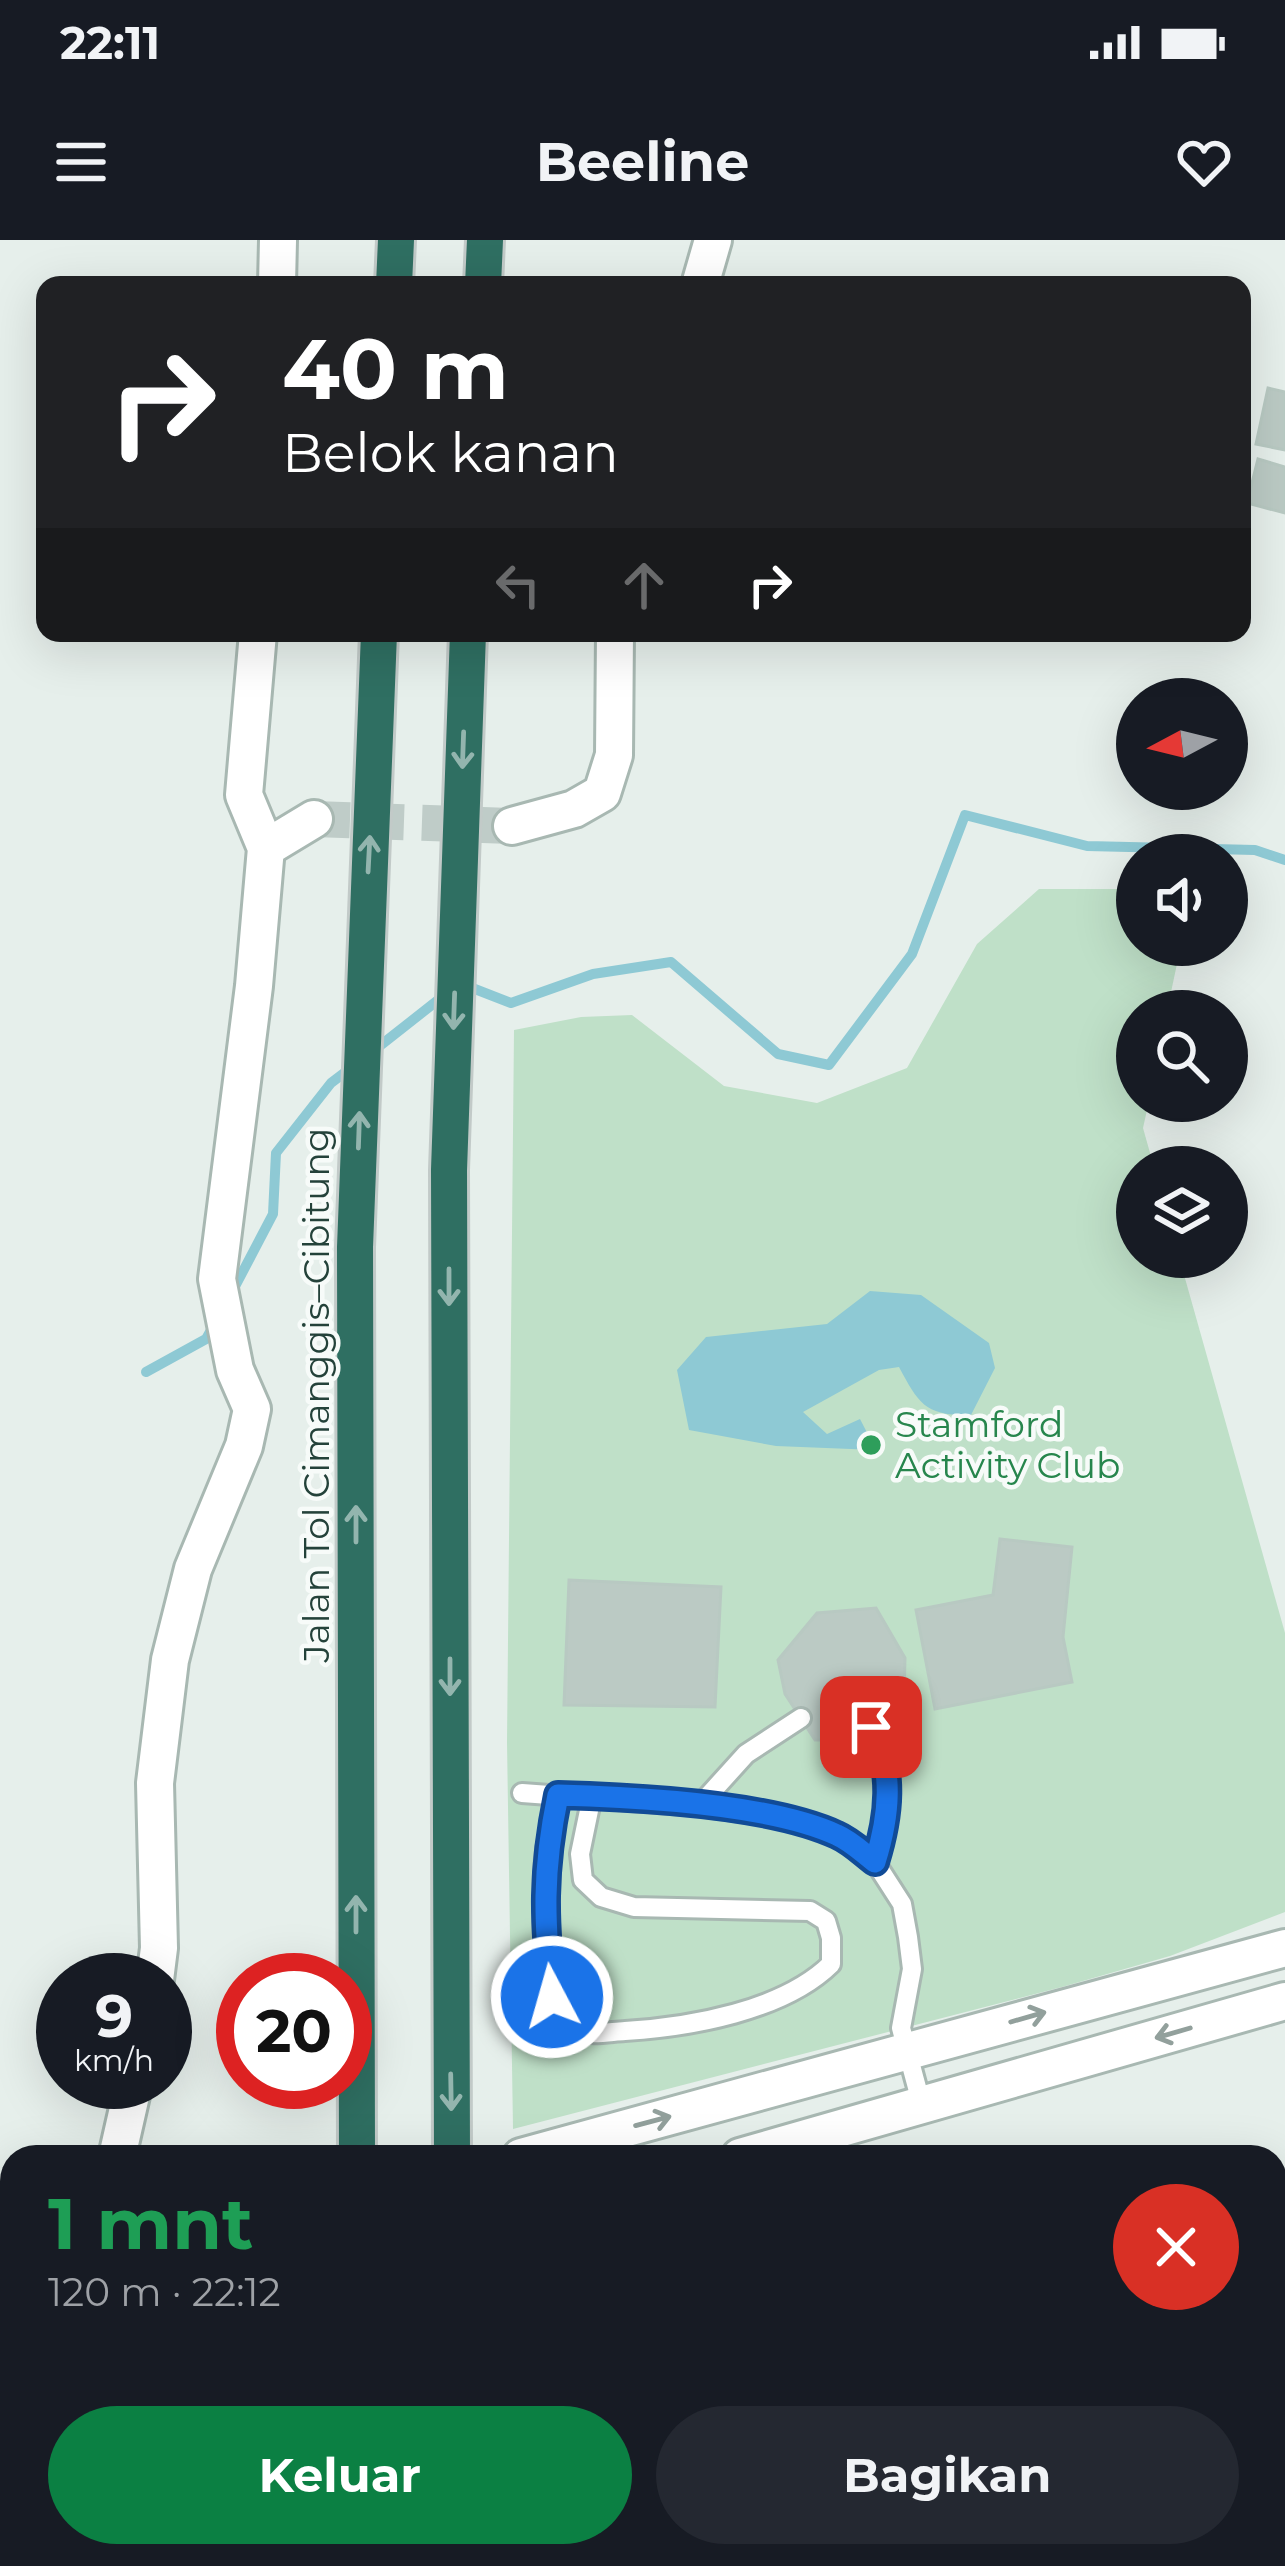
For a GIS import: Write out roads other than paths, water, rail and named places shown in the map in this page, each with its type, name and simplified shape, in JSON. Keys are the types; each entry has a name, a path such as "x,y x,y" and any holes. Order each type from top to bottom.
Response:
{"highway":[{"path":"394,276 396,240"},
{"path":"483,276 485,240"},
{"name":"Jalan Tol Cimanggis–Cibitung","path":"357,2145 355,1247 379,642"},
{"path":"452,2145 449,1170 468,642"}],"street":[{"path":"278,240 278,276"},
{"path":"703,276 713,240"},
{"path":"158,1953 154,1783 170,1660 194,1569 244,1446 252,1409 235,1370 217,1279 254,986 266,848 244,795 257,642"},
{"path":"512,826 574,809 602,794 614,755 615,642"},
{"path":"266,848 314,820"},
{"path":"563,2145 1285,1948"},
{"path":"783,2145 1285,2001"},
{"path":"120,2145 128,2109"}],"lane":[{"path":"699,1806 746,1754 801,1718"},
{"path":"871,1727 886,1767 887,1798 875,1862"},
{"path":"522,1793 699,1806 799,1820 842,1837 875,1862 902,1904 912,1969 902,2028 922,2106"},
{"path":"558,1795 545,1857 544,1923 552,1997 564,2022 584,2033 660,2029 725,2017 817,1978 832,1964 826,1921 810,1910 634,1907 601,1897 583,1880 580,1854 592,1796"}],"water":[{"path":"870,1291 921,1295 989,1343 995,1368 971,1415 943,1413 925,1405 899,1367 879,1370 803,1412 827,1434 860,1419 876,1450 776,1446 689,1430 677,1370 706,1337 827,1324"}],"waterway":[{"path":"462,984 511,1003 593,974 671,962 778,1054 829,1065 912,954 965,815 1087,846 1255,850 1285,860"},
{"path":"372,1052 447,993"},
{"path":"230,1296 273,1214 276,1153 331,1083 352,1067"},
{"path":"146,1372 206,1339 215,1323"}],"tunnel":[{"path":"314,819 512,826"}],"place":[{"name":"Stamford Activity Club","path":"871,1445"}]}
